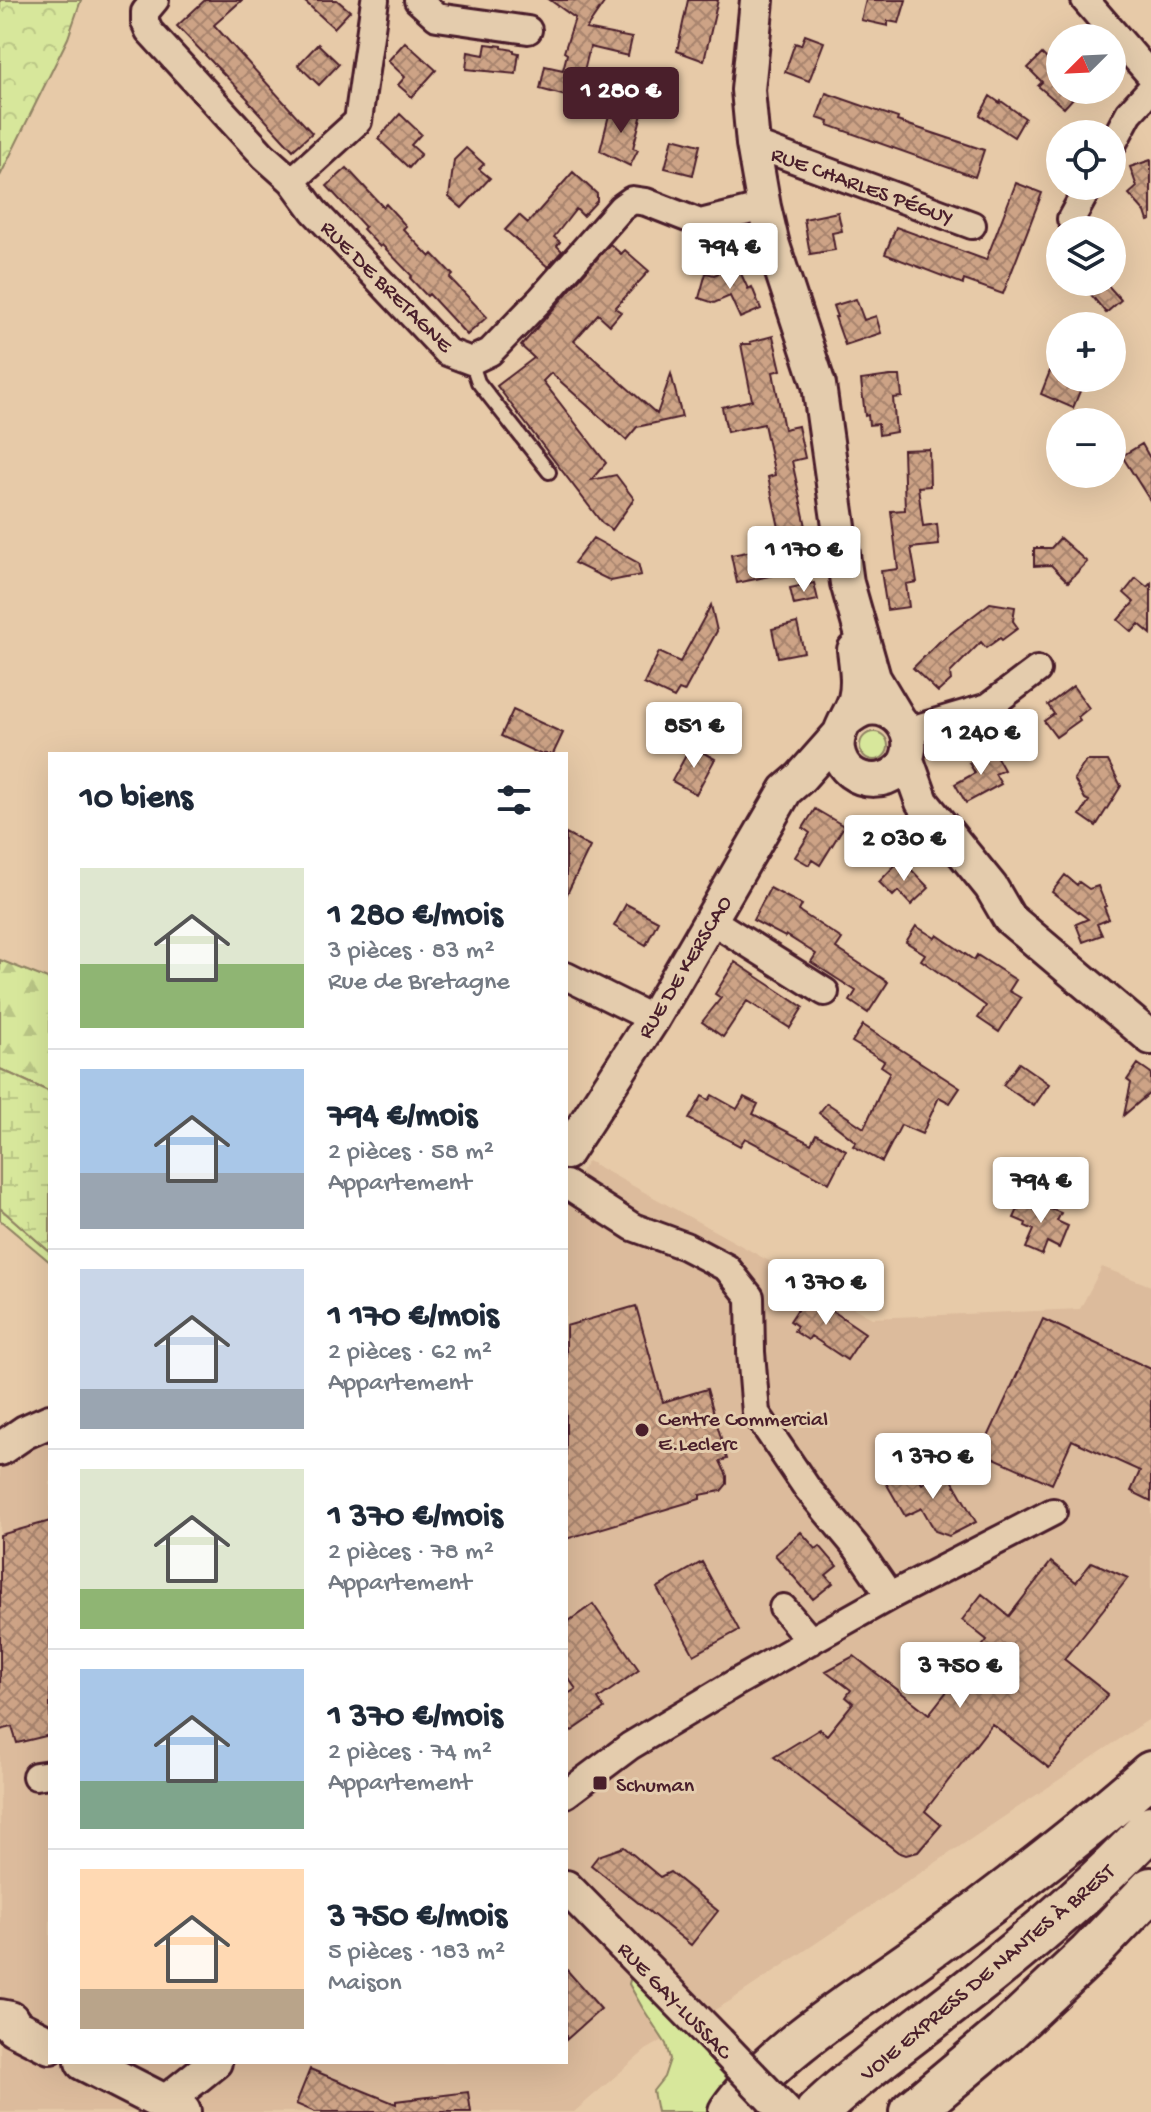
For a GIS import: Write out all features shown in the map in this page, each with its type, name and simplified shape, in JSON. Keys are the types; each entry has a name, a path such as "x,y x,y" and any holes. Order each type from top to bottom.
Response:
{"highway":[{"path":"730,2112 761,2076 799,2042 1003,1895 1151,1773"},
{"name":"VOIE EXPRESS DE NANTES À BREST","path":"817,2112 864,2071 984,1978 1116,1865 1151,1827"},
{"name":"VOIE EXPRESS DE NANTES À BREST","path":"852,2112 942,2029 1086,1914 1151,1852"},
{"path":"911,2112 1004,2034 1089,1954 1151,1889"}],"main road":[{"path":"6,2032 48,2044"},
{"path":"6,2032 23,2046 48,2059"},
{"path":"59,2064 165,2109"},
{"path":"87,2064 165,2109"}],"street":[{"name":"RUE DE BRETAGNE","path":"155,0 145,12 149,31 264,156 292,181 314,211 447,352 471,361 490,352 621,208 632,200 646,202 700,223 764,207"},
{"path":"292,181 358,121 375,0"},
{"path":"418,0 437,17 528,30"},
{"path":"757,0 748,90 753,144 773,245 819,385 858,683 855,701 837,746 840,758 846,768 906,813 970,891 1009,918 1151,1038"},
{"path":"1085,0 1151,76"},
{"path":"1125,120 1151,89"},
{"name":"RUE CHARLES PÉGUY","path":"753,144 972,225"},
{"path":"847,583 874,678 904,736 922,802 991,887 1009,918"},
{"path":"904,736 988,707 1037,670"},
{"path":"800,778 829,775 863,779 892,776 901,769 904,736 888,712 865,709 855,714 842,728"},
{"name":"RUE DE KERSCAO","path":"568,1150 653,1019 786,790 842,728"},
{"path":"711,920 825,992"},
{"path":"568,977 653,1019"},
{"path":"568,1185 633,1227 685,1246 727,1268 750,1297 756,1413 807,1488 857,1548 890,1596"},
{"path":"0,1449 25,1432 48,1422"},
{"path":"568,1792 630,1746 811,1641 890,1596 1053,1512"},
{"path":"783,1608 811,1641"},
{"name":"RUE GAY-LUSSAC","path":"568,1889 785,2112"},
{"path":"165,2109 213,2064"}],"lane":[{"path":"471,361 478,382 549,472"}],"shaded area":[{"path":"588,1161 872,1318 1080,1309 1102,1267 1151,1286 1151,1718 730,2001 646,2050 574,2112 0,2112 0,1448 48,1436 48,2064 568,2064 568,1189"}],"green space":[{"path":"0,0 81,0 68,38 0,176"},
{"path":"874,732 884,736 888,746 884,756 874,760 864,756 860,746 864,736"},
{"path":"0,960 48,979 48,1091 0,1069"},
{"path":"0,1069 48,1091 48,1250 0,1208"},
{"path":"0,1208 48,1250 48,1260 0,1220"},
{"path":"631,1976 730,2081 707,2112 657,2112 653,2091 664,2077 670,2059 666,2044 629,1984"}],"building":[{"path":"205,0 242,0 214,25 312,133 293,150 177,26"},
{"path":"303,0 337,0 350,11 334,28"},
{"path":"550,0 606,0 586,29 632,38 628,56 590,47 577,99 540,89 545,66 563,70 567,54 564,52 575,18"},
{"path":"688,0 718,0 704,61 677,51"},
{"path":"866,0 906,0 899,23 888,21 888,26 861,20"},
{"path":"805,35 824,42 809,81 785,72 795,43 801,45"},
{"path":"405,42 436,70 412,97 398,85 405,77 388,61"},
{"path":"318,44 339,64 319,85 298,65"},
{"path":"486,44 519,53 516,74 466,69 468,52 484,55"},
{"path":"1042,54 1046,58 1046,93 1038,86 1042,82 1028,68"},
{"path":"826,93 984,150 975,177 828,125 829,122 817,118"},
{"path":"990,96 1025,118 1014,137 980,115"},
{"path":"611,107 642,114 633,148 638,150 630,166 600,151"},
{"path":"400,114 421,134 411,145 421,154 409,168 378,139"},
{"path":"673,138 700,145 693,175 665,168"},
{"path":"466,148 484,164 479,169 490,178 462,208 449,197 454,160"},
{"path":"1151,160 1151,220 1148,221 1145,212 1129,194 1137,187 1130,167"},
{"path":"347,168 383,207 386,204 406,226 403,229 430,257 433,254 453,275 450,278 487,317 467,335 363,229 365,227 327,186"},
{"path":"573,172 597,194 597,201 583,216 576,209 554,237 560,242 557,246 562,251 548,267 505,230 519,215 528,223"},
{"path":"1016,183 1042,193 1003,294 964,280 963,284 885,254 896,227 986,260"},
{"path":"838,212 842,231 832,233 835,250 810,254 804,219"},
{"path":"610,244 621,254 625,250 649,271 615,308 621,312 610,325 598,314 574,341 657,414 671,374 682,417 637,427 626,440 551,373 543,381 606,463 591,480 616,475 634,499 612,530 602,523 497,386 534,358 521,346"},
{"path":"737,265 748,289 752,287 761,309 740,318 730,296 714,303 699,298 706,273 714,275"},
{"path":"1092,296 1117,296 1121,300 1105,312"},
{"path":"856,299 864,320 876,316 881,333 845,345 833,306"},
{"path":"773,336 781,370 773,372 784,429 798,426 805,458 792,461 807,531 781,537 768,477 775,475 764,424 727,432 722,407 752,400 741,344 751,344"},
{"path":"900,376 902,397 893,398 896,432 879,435 878,424 869,425 868,415 865,416 861,380"},
{"path":"1046,381 1046,392 1080,392 1073,408 1041,394"},
{"path":"1142,444 1151,460 1151,502 1126,462 1126,454"},
{"path":"929,449 930,486 918,487 923,526 937,524 939,545 911,548 917,582 906,584 909,607 887,610 881,571 898,569 891,511 905,510 903,450"},
{"path":"593,538 638,563 641,575 611,581 574,563"},
{"path":"1060,538 1087,562 1068,582 1051,565 1034,566 1034,548 1051,548"},
{"path":"768,548 774,575 737,583 731,555"},
{"path":"1136,578 1147,587 1151,583 1151,634 1139,624 1132,632 1118,620 1134,602 1124,593"},
{"path":"814,583 818,600 794,605 790,588"},
{"path":"990,603 1015,607 1013,621 1018,628 986,648 981,642 950,673 951,680 938,692 913,668 939,642"},
{"path":"711,605 717,631 684,692 679,690 674,698 644,684 659,652 680,662"},
{"path":"797,623 804,652 778,657 772,629"},
{"path":"1073,686 1089,708 1078,717 1080,720 1056,737 1044,721 1054,714 1048,705"},
{"path":"513,710 563,733 554,752 536,752 501,736"},
{"path":"691,746 715,759 696,794 672,781"},
{"path":"993,750 1004,770 995,774 1001,784 966,803 955,784 975,773 969,763"},
{"path":"1086,761 1108,761 1121,786 1096,826 1080,815 1089,801 1074,779"},
{"path":"815,809 844,826 820,865 812,860 809,865 795,857 810,833 803,828"},
{"path":"568,835 590,847 568,892"},
{"path":"901,859 929,888 911,905 898,891 893,896 879,882"},
{"path":"1065,875 1077,885 1079,882 1089,889 1098,886 1109,919 1097,924 1102,935 1083,942 1076,924 1088,919 1052,892"},
{"path":"770,888 802,905 799,911 842,939 836,948 888,982 868,1013 850,1001 856,991 811,962 816,954 786,935 753,920"},
{"path":"626,904 658,921 646,945 614,926"},
{"path":"916,926 935,938 937,935 974,960 977,955 1016,980 1009,991 1021,998 999,1032 978,1018 986,1006 921,960 925,954 906,942"},
{"path":"735,962 803,1007 790,1028 747,1001 723,1037 702,1022 721,998 715,994"},
{"path":"863,1025 960,1088 950,1103 939,1097 922,1134 901,1125 882,1162 853,1146 856,1142 819,1113 827,1103 864,1128 890,1072 881,1066 884,1061 852,1042"},
{"path":"1019,1063 1049,1084 1034,1106 1003,1085"},
{"path":"1138,1064 1151,1073 1151,1092 1124,1115 1131,1083 1127,1080"},
{"path":"712,1095 737,1109 744,1097 758,1104 753,1114 811,1144 816,1134 846,1150 829,1183 745,1138 740,1146 689,1119 702,1096 709,1100"},
{"path":"1023,1198 1061,1213 1057,1221 1068,1226 1059,1248 1047,1242 1042,1255 1026,1248 1034,1230 1014,1218"},
{"path":"808,1294 865,1333 847,1360 811,1336 808,1340 794,1331 797,1326 790,1321"},
{"name":"Centre Commercial E.Leclerc","path":"636,1306 663,1402 707,1389 727,1459 720,1461 727,1476 727,1484 721,1491 568,1538 568,1325"},
{"path":"1043,1319 1151,1369 1151,1501 1131,1491 1140,1471 1072,1440 1052,1484 981,1452"},
{"path":"913,1469 922,1484 947,1471 976,1522 949,1536 935,1531 922,1508 905,1516 886,1483"},
{"path":"48,1522 48,1735 17,1743 12,1727 0,1730 0,1535"},
{"path":"801,1532 816,1549 820,1546 837,1566 826,1575 833,1583 813,1599 775,1555"},
{"path":"702,1562 739,1630 694,1655 657,1588"},
{"path":"1051,1562 1076,1582 1092,1562 1128,1578 1064,1659 1108,1694 1049,1768 992,1724 925,1811 941,1825 918,1852 906,1855 774,1757 820,1729 827,1735 853,1703 846,1697 851,1690 826,1671 854,1656 929,1714 987,1640 962,1620 982,1594 1009,1616"},
{"path":"593,1604 639,1670 598,1699 604,1709 568,1734 568,1694 576,1689 568,1678 568,1622"},
{"path":"624,1847 660,1877 670,1872 718,1911 691,1945 591,1865 598,1856"},
{"path":"568,1971 601,2009 568,2038"},
{"path":"310,2069 396,2104 396,2101 468,2092 471,2112 315,2112 296,2104"}],"place":[{"name":"Centre Commercial E.Leclerc","path":"642,1430"},
{"name":"Schuman","path":"600,1783"}]}
